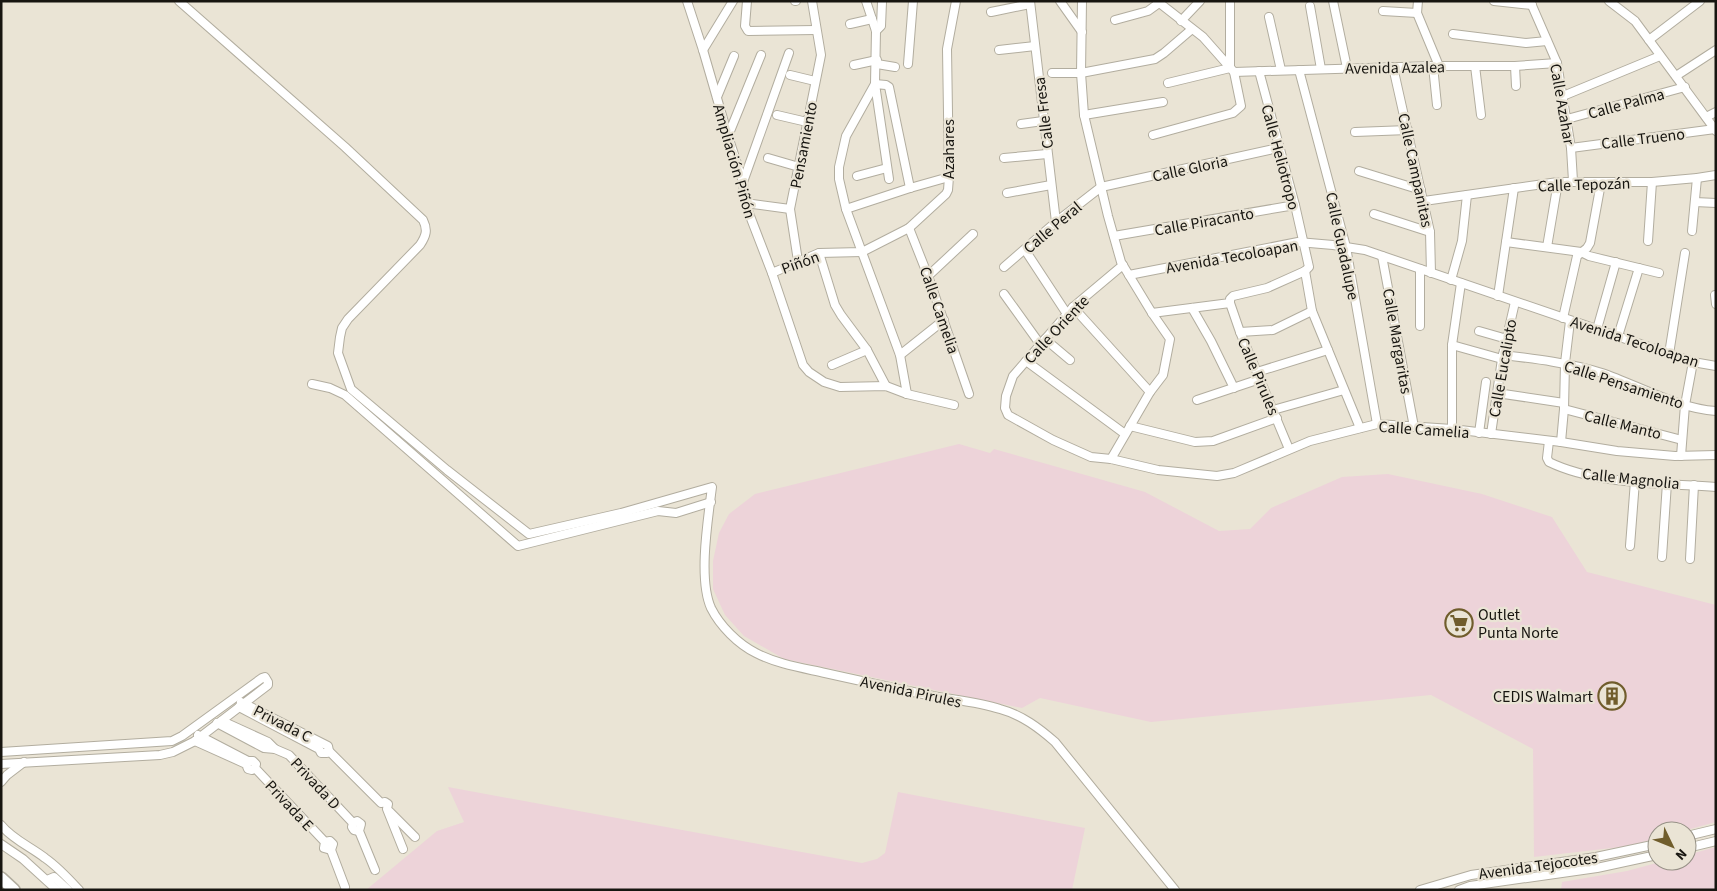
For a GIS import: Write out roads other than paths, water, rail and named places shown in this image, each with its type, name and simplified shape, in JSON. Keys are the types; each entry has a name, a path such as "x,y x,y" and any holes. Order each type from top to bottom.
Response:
{"highway":[{"path":"1,878 14,890"}],"street":[{"path":"179,1 351,152 423,220 426,233 420,245 348,319 342,328 338,353 351,389 447,470 529,534 621,516 658,512 676,513 710,502"},
{"name":"Ampliación Piñón","path":"687,1 743,182 745,202 803,365 809,372 824,382 840,388 886,386"},
{"path":"703,50 733,1"},
{"path":"747,1 745,26 748,31 816,30 812,1"},
{"path":"866,1 876,31 877,62 875,84 889,179"},
{"path":"908,64 913,1"},
{"name":"Azahares","path":"862,252 909,228 948,190 947,49 956,1"},
{"path":"1060,1 1082,32"},
{"path":"1082,1 1081,73 1084,115 1101,187 1123,265 1170,340 1163,375 1150,392 1111,459"},
{"path":"1182,21 1200,1"},
{"path":"1153,135 1233,113 1241,106 1232,70 1230,1"},
{"path":"1333,1 1347,68"},
{"path":"1418,1 1417,12 1436,66 1437,105"},
{"path":"1494,1 1531,3"},
{"path":"1649,40 1700,1"},
{"path":"876,31 881,26 882,2"},
{"path":"991,12 1030,2"},
{"name":"Calle Fresa","path":"1030,2 1056,222"},
{"path":"1115,20 1148,11 1158,2 1203,37 1232,70"},
{"path":"1614,2 1635,21 1715,130"},
{"name":"Calle Azahar","path":"1531,3 1557,64 1571,148 1573,181"},
{"path":"1310,6 1321,69"},
{"path":"1383,11 1417,12"},
{"path":"1270,16 1281,70"},
{"path":"850,24 872,19"},
{"path":"1052,73 1081,73 1155,59 1192,29"},
{"name":"Pensamiento","path":"798,261 790,209 800,167 821,55 816,30"},
{"path":"1453,34 1526,43 1547,41"},
{"path":"999,50 1035,46"},
{"path":"1676,76 1716,50"},
{"path":"743,182 789,54"},
{"path":"728,136 761,55"},
{"path":"717,97 734,56"},
{"path":"1563,96 1660,56"},
{"path":"854,65 877,62 895,67"},
{"name":"Avenida Azalea","path":"1168,83 1232,70 1557,64"},
{"path":"1475,66 1482,115"},
{"path":"1515,66 1516,86"},
{"name":"Calle Campanitas","path":"1393,67 1430,232 1431,273"},
{"name":"Calle Guadalupe","path":"1299,70 1346,247 1377,424"},
{"name":"Calle Heliotropo","path":"1259,71 1304,242 1309,267 1305,271"},
{"path":"790,75 816,81"},
{"path":"875,84 888,87 910,188"},
{"path":"875,84 846,136 839,179 846,209 900,355 907,394"},
{"name":"Calle Palma","path":"1567,119 1685,88"},
{"path":"1084,115 1163,102"},
{"path":"1706,117 1716,112"},
{"path":"777,115 807,122"},
{"path":"1021,124 1044,121"},
{"path":"1355,132 1408,130"},
{"name":"Calle Trueno","path":"1571,148 1715,130"},
{"name":"Calle Gloria","path":"1101,187 1278,148"},
{"path":"1004,158 1047,154"},
{"path":"768,158 800,167"},
{"path":"857,176 888,168"},
{"path":"1359,171 1421,190"},
{"name":"Calle Tepozán","path":"1424,201 1558,182 1652,182 1716,175"},
{"path":"846,209 949,177"},
{"path":"1692,231 1697,178"},
{"path":"1547,247 1558,182"},
{"path":"1648,241 1652,182"},
{"path":"1561,442 1564,406 1566,320 1577,256 1590,243 1601,183"},
{"path":"1006,193 1051,186"},
{"name":"Calle Peral","path":"1004,267 1056,222 1101,187"},
{"path":"1498,296 1514,188"},
{"path":"1451,280 1462,241 1467,195"},
{"path":"745,202 790,209"},
{"path":"1695,202 1716,203"},
{"name":"Calle Piracanto","path":"1114,236 1295,205"},
{"path":"1374,214 1430,232"},
{"name":"Calle Camelia","path":"909,228 944,320 969,394"},
{"path":"928,276 973,234"},
{"name":"Avenida Tecoloapan","path":"1130,275 1288,244 1304,242 1346,247 1365,250 1693,362 1716,366"},
{"path":"1506,242 1581,252 1589,256 1659,273"},
{"path":"1025,250 1066,314"},
{"name":"Piñón","path":"771,272 819,253 862,252"},
{"path":"819,253 835,305 867,350 886,386 907,394 954,405"},
{"path":"1669,354 1685,253"},
{"name":"Calle Margaritas","path":"1382,256 1414,427"},
{"path":"1597,329 1616,262"},
{"name":"Calle Oriente","path":"1013,376 1066,314 1123,265"},
{"path":"1618,336 1639,268"},
{"path":"1420,269 1420,326"},
{"path":"1152,313 1230,303 1230,299 1233,296 1267,288 1305,271 1312,311 1360,428"},
{"path":"1452,429 1452,345 1461,283"},
{"path":"1004,294 1043,342 1070,360"},
{"path":"1715,295 1716,304"},
{"name":"Calle Eucalipto","path":"1491,434 1502,357 1515,302"},
{"name":"Calle Pirules","path":"1230,303 1240,332 1289,449"},
{"path":"1073,307 1150,392"},
{"path":"1192,308 1234,388"},
{"path":"1240,332 1273,330 1312,311"},
{"path":"900,355 944,320"},
{"path":"1479,331 1507,338"},
{"name":"Calle Pensamiento","path":"1452,345 1502,357 1565,363 1602,374 1685,404 1716,411"},
{"path":"832,365 867,350"},
{"path":"1197,400 1234,388 1259,376 1328,350"},
{"path":"1026,361 1125,434"},
{"path":"1681,456 1685,404 1693,362"},
{"name":"Calle Camelia","path":"1013,376 1006,396 1005,408 1008,415 1080,454 1158,470 1217,476 1234,473 1289,449 1377,424 1452,429 1561,442 1617,451 1681,456 1716,455"},
{"path":"1479,433 1486,382"},
{"path":"312,384 330,388 345,395 518,546 621,516"},
{"path":"345,395 351,389"},
{"path":"1273,410 1344,390"},
{"name":"Calle Manto","path":"1497,394 1564,406 1682,440"},
{"path":"1130,426 1195,442 1213,441 1276,418"},
{"name":"Calle Magnolia","path":"1550,441 1547,458 1549,462 1582,475 1716,487"},
{"path":"1630,546 1635,481"},
{"path":"1662,557 1667,483"},
{"path":"1690,559 1694,485"},
{"name":"Avenida Pirules","path":"621,516 712,487 704,560 709,599 711,607 724,626 740,642 756,653 772,660 915,693 1001,709 1033,724 1055,742 1175,890"},
{"path":"1,752 172,741 190,731 262,678 268,679 268,685 198,739 173,752 160,755 1,763"},
{"name":"Privada C","path":"232,700 321,746 322,753 324,754 328,751 415,837"},
{"name":"Privada D","path":"210,716 264,748 275,749 289,755 353,823 352,829 359,830 375,870"},
{"name":"Privada E","path":"190,731 198,739 247,762 246,768 250,770 255,768 325,842 332,842 333,846 330,850 345,886"},
{"path":"1,763 13,751"},
{"path":"1,782 24,762"},
{"name":"Privada C","path":"384,806 404,849"},
{"path":"1,825 6,831 46,858 79,890"},
{"path":"1697,834 1716,829"},
{"path":"1697,845 1716,840"},
{"path":"1,844 23,859 57,890"},
{"name":"Avenida Tejocotes","path":"1420,890 1471,875 1596,857 1647,846"},
{"name":"Avenida Tejocotes","path":"1459,890 1470,886 1597,868 1647,857"},
{"path":"47,880 51,877 56,878 68,890"}],"place":[{"name":"Outlet Punta Norte","path":"1459,623"},
{"name":"CEDIS Walmart","path":"1612,696"}]}
